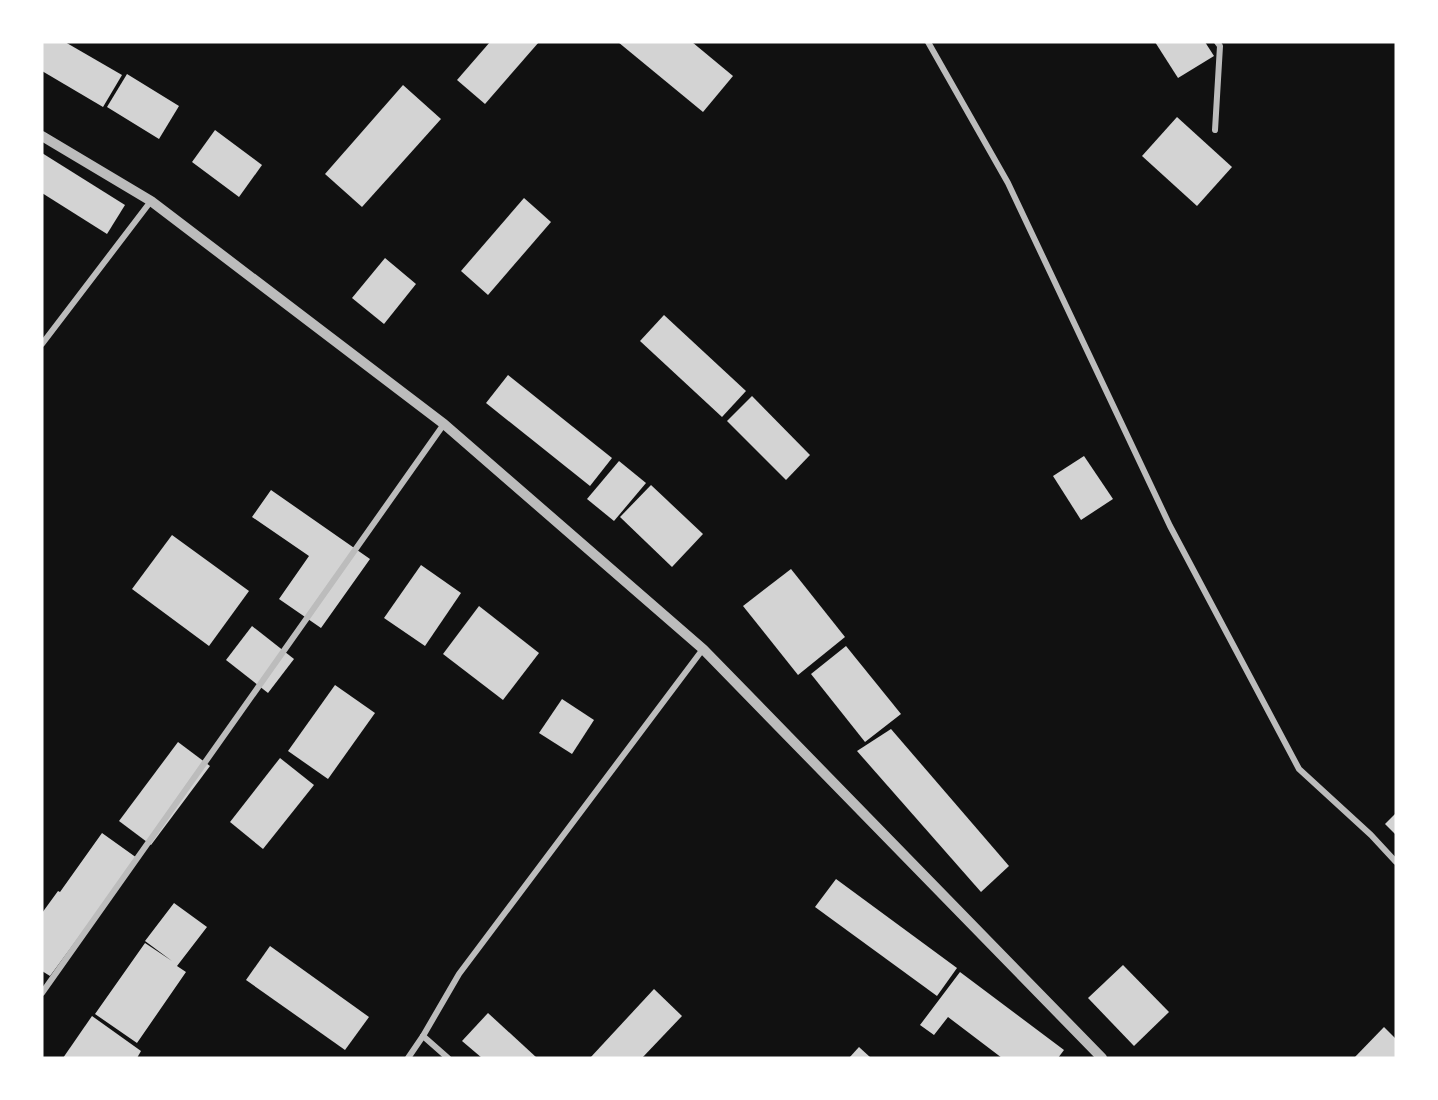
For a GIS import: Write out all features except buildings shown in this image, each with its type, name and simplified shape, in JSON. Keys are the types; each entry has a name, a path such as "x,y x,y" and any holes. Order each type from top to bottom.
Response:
{"street":[{"path":"928,42 1008,183 1170,526 1299,769 1371,835 1396,862"},
{"path":"1215,130 1220,46 1217,42"},
{"path":"42,136 151,201 444,424 703,649 1102,1058"},
{"path":"42,344 151,201"},
{"path":"42,993 444,424"},
{"path":"408,1058 459,974 703,649"},
{"path":"423,1036 448,1058"}]}
